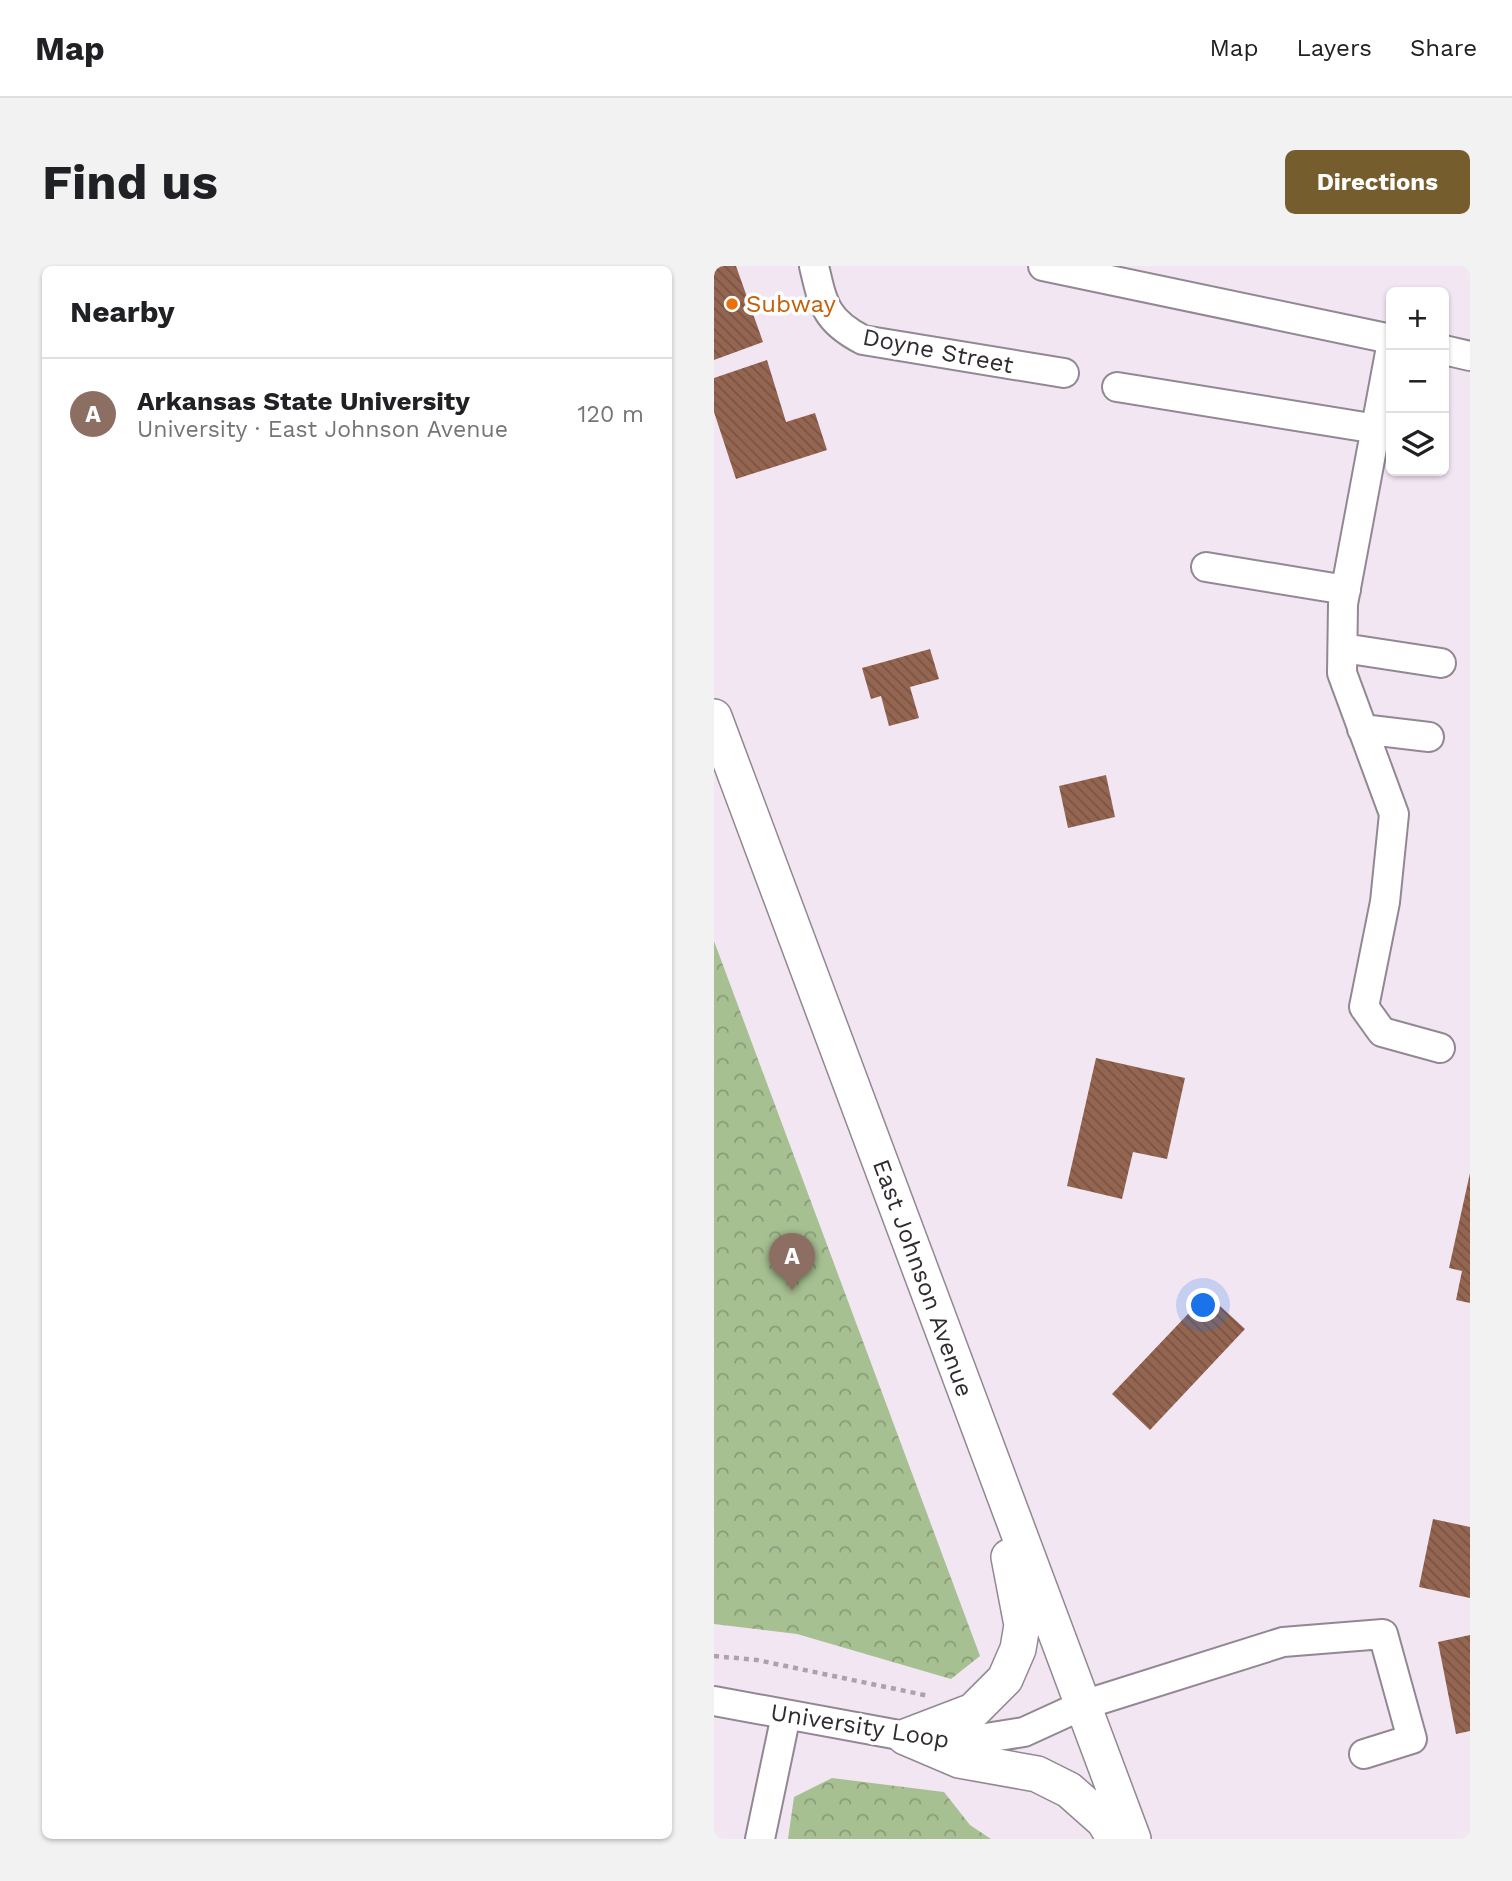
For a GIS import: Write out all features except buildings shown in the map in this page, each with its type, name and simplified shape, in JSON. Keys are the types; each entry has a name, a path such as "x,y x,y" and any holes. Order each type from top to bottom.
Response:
{"main road":[{"name":"East Johnson Avenue","path":"714,717 1133,1839"},
{"path":"905,1737 940,1725 982,1705 1005,1679 1018,1649 1022,1617 988,1452"},
{"path":"905,1737 959,1760 1037,1774 1069,1790 1104,1821 1115,1839"}],"street":[{"name":"Doyne Street","path":"814,266 827,312 842,329 863,340 1064,373"},
{"path":"1043,266 1386,338"},
{"path":"1390,350 1346,590 1343,648 1342,673 1394,814 1385,902 1364,1007 1382,1032 1440,1048"},
{"path":"1449,351 1470,356"},
{"path":"1117,387 1377,429"},
{"path":"1206,568 1346,590"},
{"path":"1343,648 1441,663"},
{"path":"1362,729 1429,737"},
{"name":"University Loop","path":"714,1701 948,1744 1008,1737 1083,1705 1283,1642 1383,1634 1412,1739 1364,1754"},
{"path":"760,1839 786,1715"}],"path":[{"path":"714,1656 757,1660 903,1693 935,1696"}],"green space":[{"path":"714,941 980,1656 951,1679 797,1634 714,1624"},
{"path":"832,1778 944,1792 970,1825 991,1839 788,1839 794,1797"}],"place":[{"name":"Subway","path":"732,304"},
{"name":"Arkansas State University","path":"792,1291"}]}
